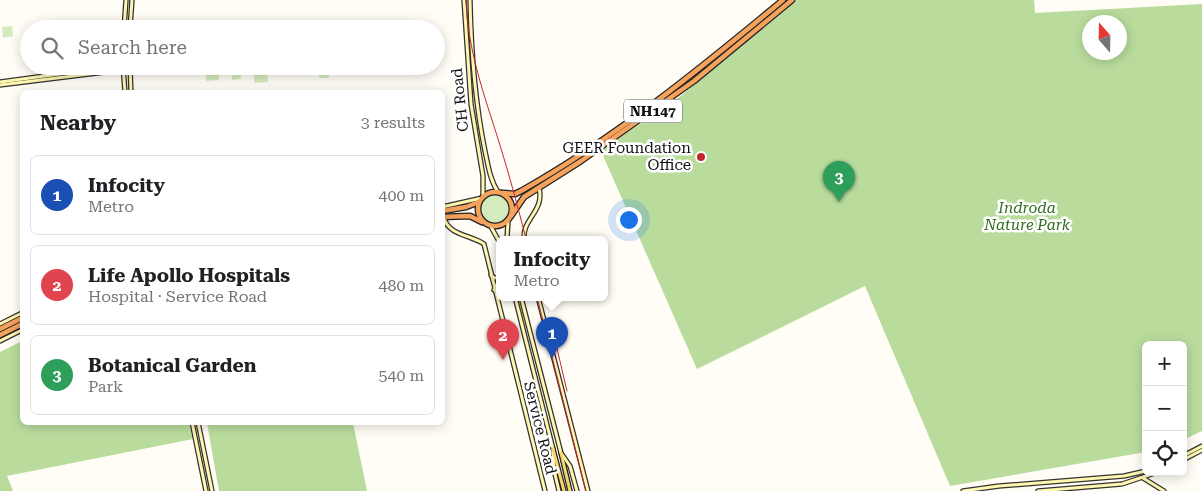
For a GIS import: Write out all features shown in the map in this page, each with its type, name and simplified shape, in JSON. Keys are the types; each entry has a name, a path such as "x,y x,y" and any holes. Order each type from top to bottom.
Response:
{"highway":[{"name":"NH147","path":"445,217 493,192 515,194 521,191 620,129 711,59 783,0"},
{"name":"NH147","path":"510,218 520,202 595,152 694,81 792,0"},
{"path":"445,218 470,216 489,225 498,226 510,218 513,211 511,201 501,192"},
{"path":"482,199 478,205 480,217 489,225"},
{"path":"0,329 20,319"},
{"path":"0,335 20,325"}],"main road":[{"path":"554,449 564,491"},
{"path":"561,453 570,491"}],"street":[{"path":"125,20 126,0"},
{"path":"131,20 132,0"},
{"name":"CH Road","path":"464,0 471,104 476,143 484,176 482,199"},
{"name":"CH Road","path":"470,0 481,130 492,181 501,192"},
{"path":"0,84 60,75"},
{"path":"0,84 69,75"},
{"path":"123,75 125,90"},
{"path":"130,75 131,90"},
{"path":"524,236 525,230 540,201 539,188"},
{"path":"445,206 482,199"},
{"path":"507,236 510,218"},
{"name":"Service Road","path":"445,220 457,232 484,244 496,298"},
{"path":"489,225 496,236"},
{"path":"490,275 496,278"},
{"path":"494,290 496,286"},
{"name":"Service Road","path":"497,301 545,491"},
{"path":"516,301 554,449 554,470 559,491"},
{"path":"522,301 561,453 570,466 576,491"},
{"path":"539,301 588,491"},
{"path":"0,324 20,314"},
{"path":"0,341 20,331"},
{"path":"193,425 206,491"},
{"path":"199,425 212,491"},
{"path":"1187,454 1202,448"},
{"path":"1187,457 1202,448"},
{"path":"963,491 999,486 1124,476 1142,472"},
{"path":"1038,491 1122,484 1148,476"},
{"path":"1143,478 1163,490"}],"green space":[{"name":"Indroda Nature Park","path":"797,0 1034,0 1035,13 1202,4 1202,431 1187,438 1187,341 1142,341 1142,453 950,486 865,286 697,369 601,151 682,95"},
{"path":"12,26 13,36 3,38 2,27"},
{"path":"206,75 219,75 219,80 206,81"},
{"path":"232,75 241,75 241,79 232,80"},
{"path":"254,75 267,75 268,82 254,83"},
{"path":"319,75 329,75 329,78 319,78"},
{"path":"495,193 506,197 510,208 506,219 495,223 484,219 480,208 484,197"},
{"path":"20,342 20,425 190,425 193,439 7,476 13,491 0,491 0,352"},
{"path":"207,425 353,425 367,491 219,491"}],"railway":[{"path":"466,0 473,55 525,236"},
{"path":"538,301 586,491"},
{"path":"551,323 567,391"}],"place":[{"name":"GEER Foundation Office","path":"701,157"},
{"name":"Botanical Garden","path":"839,202"},
{"name":"Infocity","path":"552,358"},
{"name":"Life Apollo Hospitals","path":"503,360"}]}
